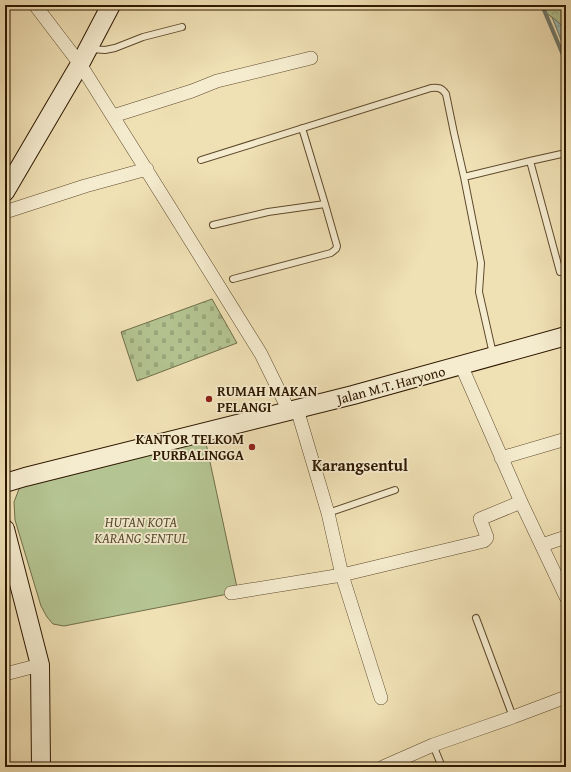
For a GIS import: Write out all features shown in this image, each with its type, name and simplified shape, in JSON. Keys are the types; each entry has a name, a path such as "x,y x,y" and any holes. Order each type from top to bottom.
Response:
{"main road":[{"path":"5,192 112,5"},
{"name":"Jalan M.T. Haryono","path":"5,483 293,410 566,336"},
{"path":"5,529 40,665 42,767"}],"street":[{"path":"35,5 84,56 113,116 262,354 293,410 328,514 342,575 381,698"},
{"path":"113,116 192,91 217,81 311,58"},
{"path":"5,212 85,186 146,169"},
{"path":"461,365 521,502 566,597"},
{"path":"502,458 566,439"},
{"path":"231,593 342,575 484,541 487,537 480,519 521,502"},
{"path":"542,545 566,537"},
{"path":"5,674 40,665"},
{"path":"383,767 433,745 566,697"}],"lane":[{"path":"84,56 115,48 143,37 182,27"},
{"path":"201,160 431,88 438,87 443,90 446,94 481,263 479,292 488,336 494,355"},
{"path":"233,279 331,253 337,246 326,204 302,128"},
{"path":"464,177 566,153"},
{"path":"530,161 560,272"},
{"path":"213,225 268,212 326,204"},
{"path":"328,514 395,490"},
{"path":"476,618 513,717"},
{"path":"433,745 442,767"}],"green space":[{"path":"543,5 566,5 566,29 544,11"},
{"path":"212,299 237,343 137,381 121,332"},
{"name":"HUTAN KOTA KARANG SENTUL","path":"204,434 238,592 64,626 53,624 41,606 15,520 14,502 19,489 26,478"}],"water":[{"path":"552,17 566,29 566,37 561,40"}],"waterway":[{"path":"543,5 566,62"}],"place":[{"name":"RUMAH MAKAN PELANGI","path":"209,399"},
{"name":"KANTOR TELKOM PURBALINGGA","path":"252,447"}],"district":[{"name":"Karangsentul","path":"360,465"}]}
